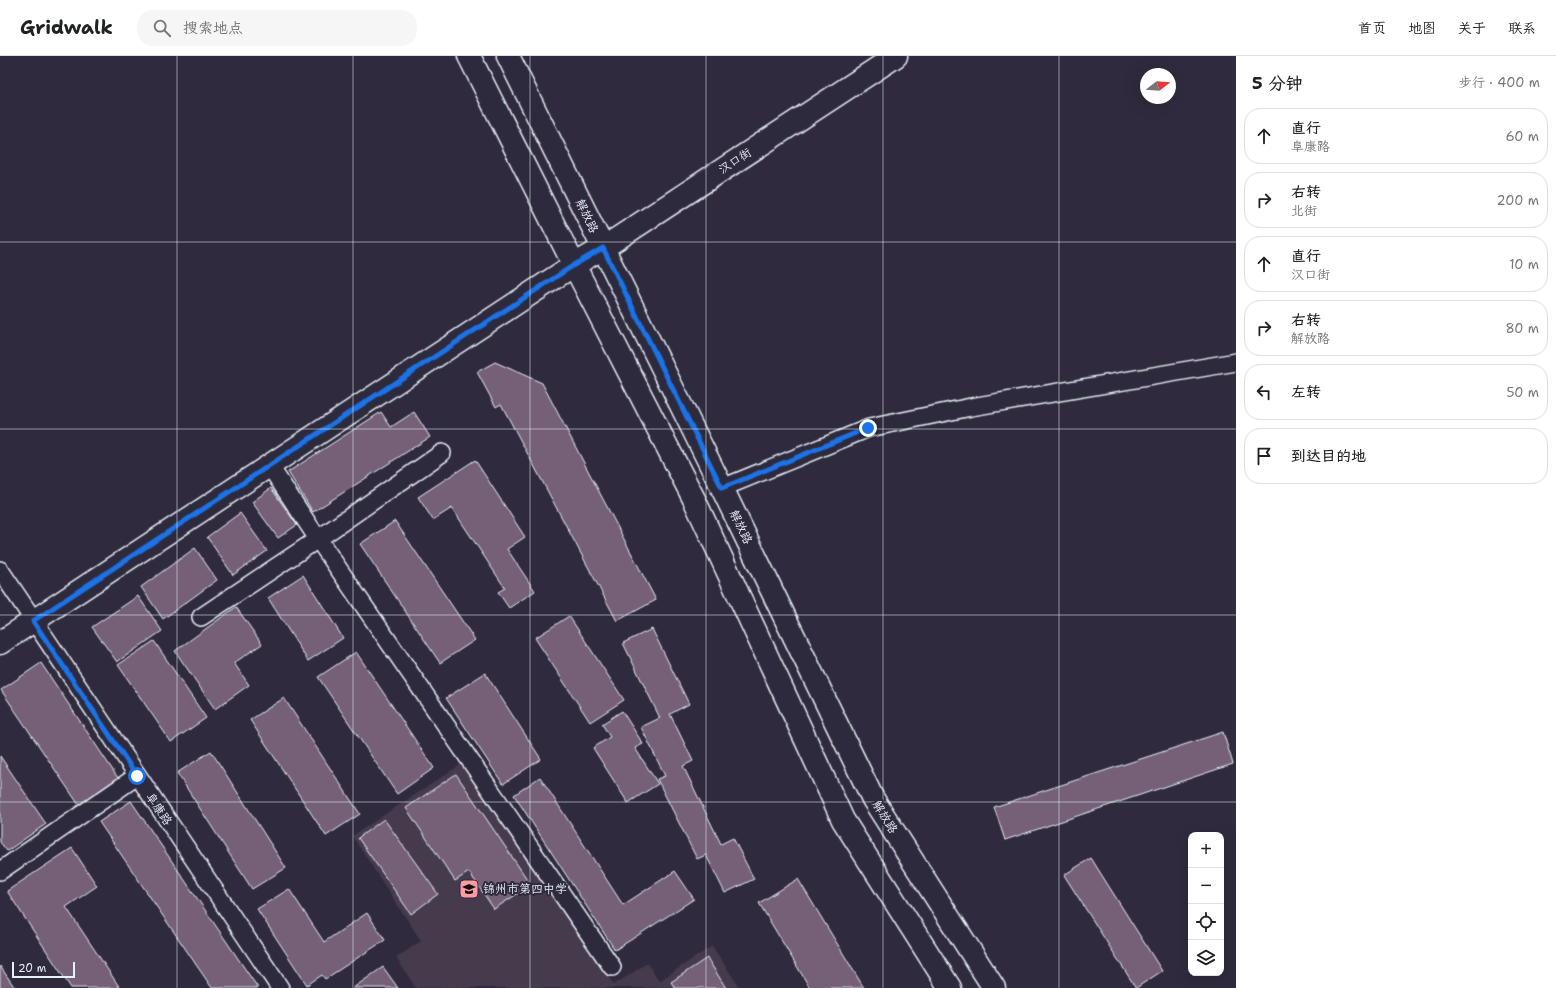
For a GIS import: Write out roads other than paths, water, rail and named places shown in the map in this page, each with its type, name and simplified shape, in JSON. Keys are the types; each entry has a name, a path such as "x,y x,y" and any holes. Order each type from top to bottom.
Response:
{"main road":[{"path":"469,56 694,499 843,820 950,988"},
{"name":"解放路","path":"508,56 722,488 873,799 994,988"},
{"name":"汉口街","path":"0,643 574,265 603,248 896,56"}],"street":[{"path":"722,488 868,428 971,407 1236,362"},
{"path":"201,617 318,540 442,453"},
{"path":"269,465 318,540 612,967"},
{"name":"阜康路","path":"0,570 280,988"},
{"path":"0,871 137,776"}],"place":[{"name":"锦州市第四中学","path":"469,889"}]}
